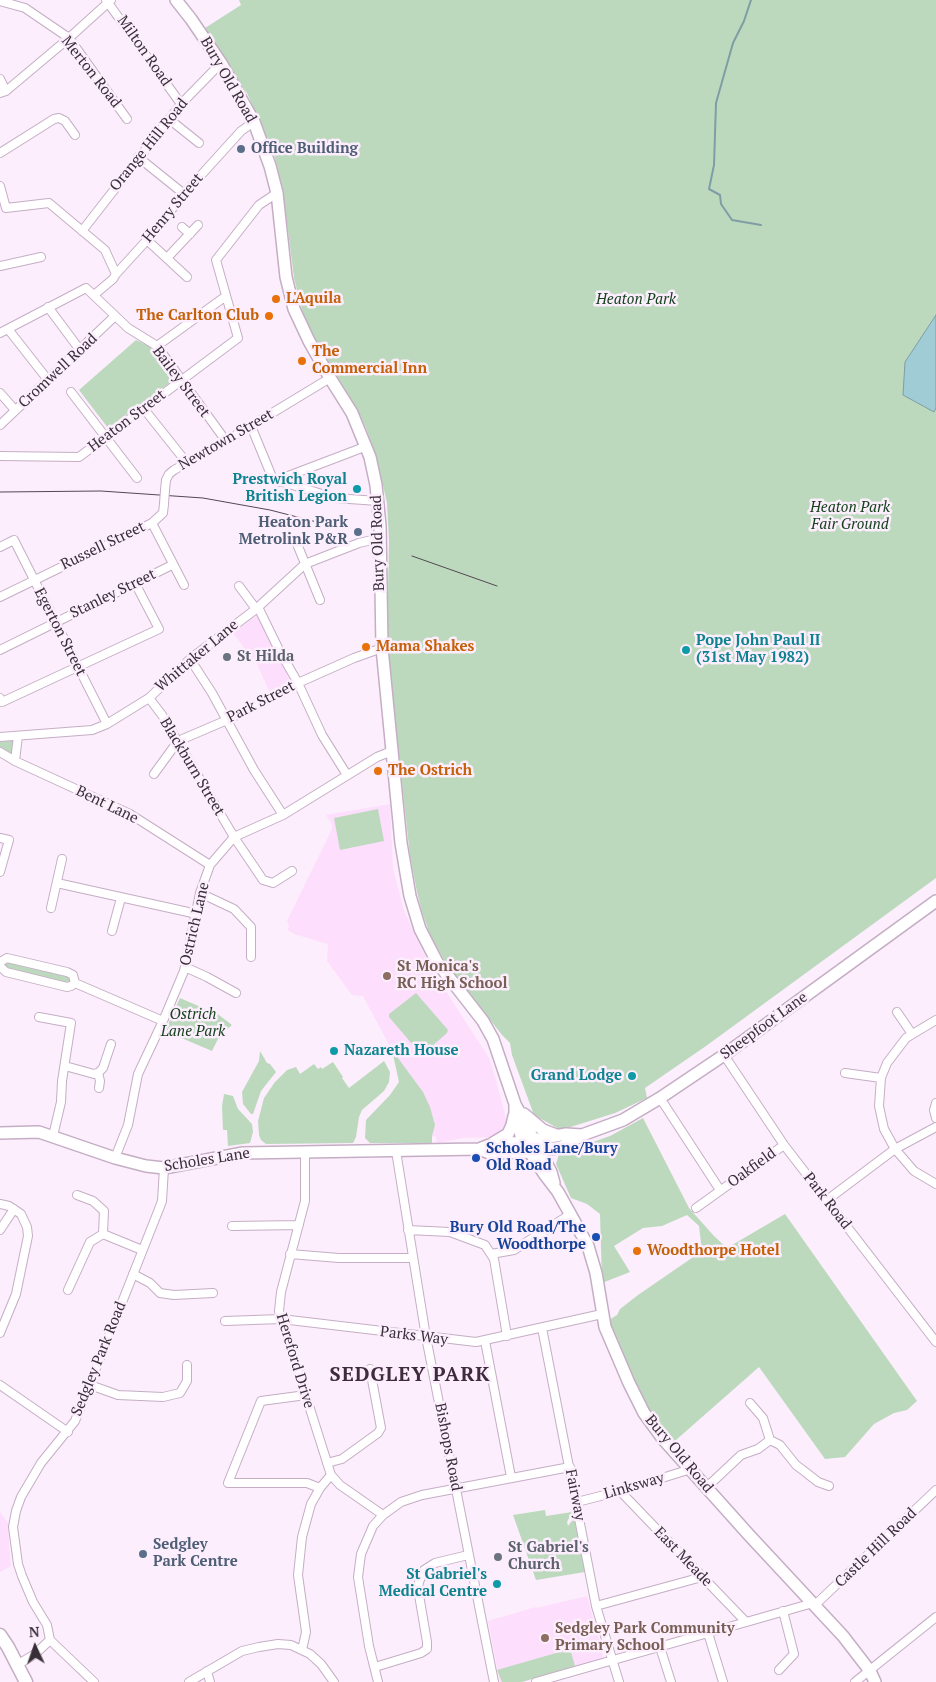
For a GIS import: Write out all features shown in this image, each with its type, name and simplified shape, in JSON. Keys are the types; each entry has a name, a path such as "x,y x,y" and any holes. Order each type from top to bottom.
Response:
{"highway":[{"path":"0,1635 4,1649 17,1665 26,1682"}],"main road":[{"name":"Bury Old Road","path":"176,0 221,63 254,122 270,166 277,193 286,278 292,301 299,321 330,378 352,413 367,446 378,501 382,648 404,866 415,914 428,948 483,1021 493,1039 517,1110 533,1146 551,1172 554,1184 583,1235 592,1257 602,1314 610,1342 644,1413 663,1439 843,1636 872,1677"},
{"name":"Sheepfoot Lane","path":"533,1146 557,1135 577,1137 616,1123 660,1098 724,1055 936,901"},
{"path":"484,1147 508,1134 517,1110 543,1130 557,1135"},
{"name":"Scholes Lane","path":"0,1133 38,1132 115,1158 146,1166 164,1168 244,1153 396,1152 484,1147 489,1153 533,1146"},
{"path":"533,1146 577,1137"}],"street":[{"path":"0,80 3,92 69,38 109,1"},
{"name":"Milton Road","path":"109,1 181,104"},
{"name":"Merton Road","path":"0,2 25,8 69,38 127,119"},
{"name":"Orange Hill Road","path":"82,231 181,104 221,63"},
{"path":"0,153 54,119 59,118 65,121 75,135"},
{"path":"169,119 199,143"},
{"name":"Henry Street","path":"94,295 108,285 184,194 241,131 254,122"},
{"path":"138,157 184,194"},
{"path":"0,186 6,208 49,203 105,250 116,274"},
{"path":"157,346 226,296 216,260 259,205 277,193"},
{"path":"167,258 198,225"},
{"path":"182,227 190,234"},
{"path":"147,240 187,277"},
{"path":"0,266 41,257"},
{"name":"Bailey Street","path":"48,307 86,288 138,335 157,346 226,441"},
{"name":"Heaton Street","path":"0,456 79,457 106,438 238,338 226,296"},
{"path":"48,380 4,330 48,307 80,350"},
{"name":"Cromwell Road","path":"0,425 115,316"},
{"name":"Newtown Street","path":"152,523 163,513 166,480 169,474 330,378"},
{"path":"71,392 137,478"},
{"path":"0,393 15,410"},
{"path":"144,409 186,463"},
{"path":"251,426 272,477 280,482 335,498 378,501"},
{"path":"280,482 283,478 367,446"},
{"path":"152,523 184,585"},
{"name":"Russell Street","path":"0,597 152,523"},
{"name":"Whittaker Lane","path":"0,737 92,730 107,724 149,698 190,658 257,608 305,564 359,543 380,538"},
{"path":"295,539 320,600"},
{"name":"Egerton Street","path":"0,547 14,540 107,724"},
{"name":"Stanley Street","path":"0,650 172,564"},
{"path":"1,700 159,629 136,583"},
{"path":"239,586 257,608 298,683 322,735 347,775"},
{"name":"Park Street","path":"154,774 178,742 227,720 298,683 354,658 382,648"},
{"path":"190,658 254,770 283,815"},
{"name":"Blackburn Street","path":"149,698 162,715 234,837 263,880 273,883 292,872"},
{"path":"15,761 18,736"},
{"name":"Ostrich Lane","path":"115,1158 128,1125 138,1074 163,1021 185,967 200,892 210,865 234,837 283,815 377,757 392,751"},
{"name":"Bent Lane","path":"0,752 15,761 130,814 210,865"},
{"path":"0,838 9,840 0,872"},
{"path":"51,908 62,860"},
{"path":"57,883 197,914"},
{"path":"200,892 234,909 251,927 250,956"},
{"path":"112,931 120,898"},
{"path":"0,962 6,958 69,973 75,978 75,984"},
{"path":"0,966 6,972 67,987 75,984 163,1021"},
{"path":"185,967 206,976 236,993"},
{"path":"897,1012 912,1034"},
{"path":"38,1016 71,1023 61,1102 53,1136"},
{"path":"936,1020 906,1038 887,1063 881,1078 879,1106 884,1129 895,1149 914,1171 936,1184"},
{"path":"65,1066 94,1074 98,1073 102,1068 111,1044"},
{"name":"Park Road","path":"724,1055 784,1145 936,1342"},
{"path":"98,1073 99,1088"},
{"path":"845,1073 881,1078"},
{"path":"660,1098 720,1190"},
{"path":"936,1103 934,1110 936,1118"},
{"path":"827,1200 895,1149 936,1127"},
{"name":"Oakfield","path":"696,1208 784,1145"},
{"name":"Hereford Drive","path":"305,1152 305,1201 290,1254 278,1311 331,1474"},
{"name":"Bishops Road","path":"396,1152 426,1337 494,1682"},
{"name":"Sedgley Park Road","path":"50,1640 47,1626 22,1576 15,1549 13,1527 16,1511 41,1463 75,1421 162,1201 164,1168"},
{"path":"77,1195 93,1201 104,1211 102,1234"},
{"path":"0,1204 14,1209 21,1214 25,1220 28,1236 16,1294 0,1333"},
{"path":"0,1230 14,1209"},
{"path":"491,1254 514,1250 571,1214"},
{"path":"232,1226 299,1225"},
{"path":"408,1230 450,1232 485,1245 494,1259 507,1336"},
{"path":"102,1234 142,1250"},
{"path":"68,1290 90,1242 102,1234"},
{"path":"290,1254 340,1258 413,1258"},
{"path":"133,1274 150,1282 160,1293 213,1292"},
{"name":"Parks Way","path":"225,1321 281,1319 466,1342 485,1341 602,1314"},
{"name":"Fairway","path":"542,1328 596,1606 619,1682"},
{"path":"929,1334 936,1329"},
{"path":"485,1341 511,1477"},
{"path":"90,1385 118,1395 163,1397 180,1393 187,1381 187,1365"},
{"path":"328,1463 342,1459 378,1433 381,1428 370,1369"},
{"path":"0,1385 68,1432"},
{"path":"306,1395 261,1400 228,1483 307,1483 320,1488"},
{"path":"750,1403 763,1418 770,1440 780,1445 796,1465 811,1477 829,1486"},
{"path":"707,1487 741,1455 758,1449 770,1440"},
{"path":"378,1682 369,1646 358,1578 361,1554 373,1526 383,1515 401,1502 422,1495 570,1467"},
{"name":"Linksway","path":"577,1502 690,1469"},
{"path":"302,1650 306,1632 298,1575 302,1536 311,1504 320,1488 331,1474 340,1485 383,1515"},
{"name":"Castle Hill Road","path":"814,1604 936,1490"},
{"name":"East Meade","path":"620,1491 746,1622"},
{"path":"375,1666 422,1653 427,1649 428,1642 418,1589 424,1570 435,1563 468,1555"},
{"path":"596,1606 702,1577"},
{"path":"536,1682 814,1604"},
{"path":"779,1670 794,1654 783,1612"},
{"path":"855,1682 872,1677 936,1617"},
{"path":"708,1633 723,1682"},
{"path":"17,1665 35,1654 50,1640 94,1682"},
{"path":"189,1682 242,1651 278,1644 292,1645 310,1654 321,1664 334,1682"},
{"path":"660,1647 671,1682"},
{"path":"207,1672 210,1682"},
{"path":"567,1673 569,1682"}],"shaded area":[{"path":"257,615 290,681 269,691 254,657 252,658 233,633"},
{"name":"St Monica's RC High School","path":"390,804 393,869 404,911 429,965 489,1058 496,1080 507,1123 503,1131 493,1137 463,1138 437,1143 436,1136 430,1137 392,1050 363,996 352,995 327,961 328,944 294,934 288,930 289,925 287,921 332,829 332,824 326,815"},
{"path":"0,1512 8,1523 11,1566 0,1572"},
{"name":"Sedgley Park Community Primary School","path":"587,1596 603,1655 602,1659 522,1682 500,1682 488,1621 536,1607"}],"green space":[{"name":"Heaton Park","path":"239,0 936,0 936,878 706,1046 645,1088 647,1098 615,1113 561,1130 534,1115 512,1055 510,1043 447,965 430,935 422,912 410,856 387,646 389,541 387,503 376,456 366,428 319,347 303,314 294,278 283,191 274,154 247,93 205,28 241,5"},
{"path":"136,340 149,346 175,379 108,428 79,390"},
{"path":"15,740 11,757 0,751 0,742"},
{"path":"378,809 384,841 340,850 334,818"},
{"path":"4,961 69,975 73,981 68,984 7,969 3,965"},
{"path":"416,993 448,1030 423,1054 419,1052 389,1017 389,1014"},
{"name":"Ostrich Lane Park","path":"180,998 219,1015 232,1025 220,1035 212,1051 165,1031"},
{"path":"392,1050 423,1092 430,1107 435,1125 432,1143 370,1143 365,1138 366,1120 390,1095 399,1082"},
{"path":"260,1051 267,1063 276,1072 261,1091 253,1114 251,1114 243,1104 242,1092 259,1061"},
{"path":"384,1061 390,1072 389,1082 384,1091 362,1110 353,1143 266,1144 261,1140 258,1121 264,1098 275,1082 287,1070 296,1067 300,1074 314,1064 318,1069 321,1067 322,1069 333,1062 349,1088"},
{"path":"224,1094 233,1096 238,1109 252,1124 253,1132 250,1143 228,1146 227,1130 223,1130 222,1106"},
{"path":"643,1118 689,1208 727,1248 785,1214 917,1401 907,1410 894,1413 874,1424 845,1457 825,1459 759,1367 677,1441 675,1441 655,1419 643,1399 609,1320 638,1295 702,1251 699,1226 687,1215 662,1226 643,1228 614,1246 630,1272 602,1283 600,1214 587,1204 571,1198 556,1164 559,1154 610,1136"},
{"path":"545,1510 546,1516 572,1512 567,1522 568,1526 574,1518 585,1572 536,1580 513,1515"},
{"path":"570,1649 575,1666 522,1682 502,1682 497,1670"}],"water":[{"path":"936,315 936,408 934,412 903,395 905,362"}],"waterway":[{"path":"751,0 744,21 733,43 716,103 714,165 709,189 720,195 721,204 732,220 761,225"}],"tram line":[{"path":"0,492 101,491 203,498 270,510 340,528"},
{"path":"412,556 497,586"}],"place":[{"name":"Office Building","path":"241,149"},
{"name":"L'Aquila","path":"276,299"},
{"name":"The Carlton Club","path":"269,316"},
{"name":"The Commercial Inn","path":"302,361"},
{"name":"Prestwich Royal British Legion","path":"357,489"},
{"name":"Heaton Park Metrolink P&R","path":"358,532"},
{"name":"Mama Shakes","path":"366,647"},
{"name":"Pope John Paul II (31st May 1982)","path":"686,650"},
{"name":"St Hilda","path":"227,657"},
{"name":"The Ostrich","path":"378,771"},
{"name":"St Monica's RC High School","path":"387,976"},
{"name":"Nazareth House","path":"334,1051"},
{"name":"Grand Lodge","path":"632,1076"},
{"name":"Scholes Lane/Bury Old Road","path":"476,1158"},
{"name":"Bury Old Road/The Woodthorpe","path":"596,1237"},
{"name":"Woodthorpe Hotel","path":"637,1251"},
{"name":"Sedgley Park Centre","path":"143,1554"},
{"name":"St Gabriel's Church","path":"498,1557"},
{"name":"St Gabriel's Medical Centre","path":"497,1584"},
{"name":"Sedgley Park Community Primary School","path":"545,1638"}],"district":[{"name":"SEDGLEY PARK","path":"410,1375"}],"park label":[{"name":"Heaton Park Fair Ground","path":"850,516"}]}
